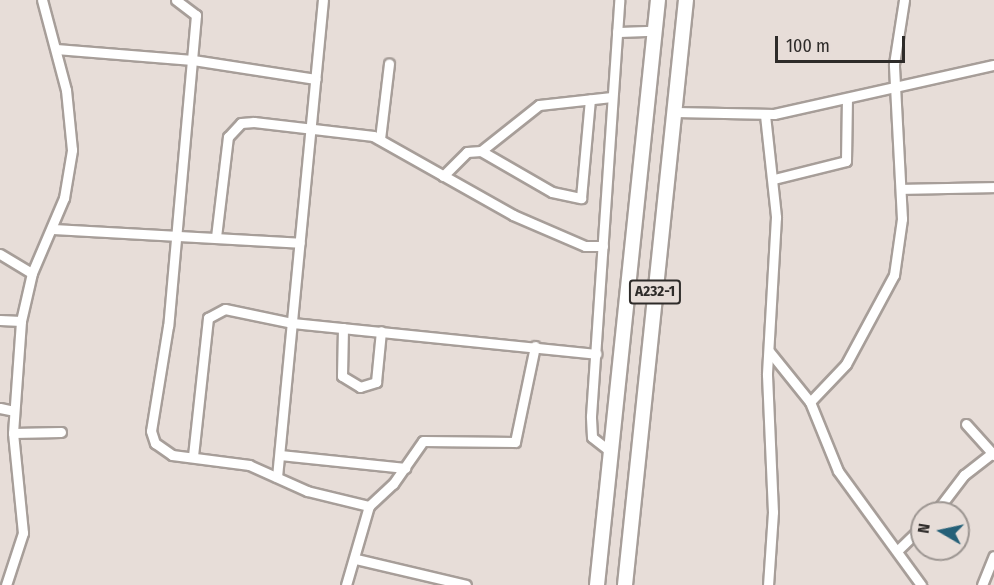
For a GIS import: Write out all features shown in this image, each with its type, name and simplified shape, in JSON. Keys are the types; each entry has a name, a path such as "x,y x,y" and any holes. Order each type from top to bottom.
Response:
{"highway":[{"name":"A232-1","path":"597,585 658,0"},
{"name":"A232-1","path":"625,585 686,0"}],"street":[{"path":"6,585 23,533 13,434 21,321 32,273 53,229 64,198 73,125 42,0"},
{"path":"176,0 196,15 176,234 151,431 163,451 249,465 307,491 369,506"},
{"path":"277,477 323,0"},
{"path":"611,452 592,437 619,0"},
{"path":"810,402 850,358 894,275 901,189 894,88 904,0"},
{"path":"617,32 656,31"},
{"path":"56,49 193,60 316,78"},
{"path":"380,140 389,64"},
{"path":"675,112 765,115 994,64"},
{"path":"443,176 468,152 481,151 539,105 612,97"},
{"path":"774,179 846,161 847,98"},
{"path":"481,151 552,192 580,198 590,99"},
{"path":"765,115 774,179 769,351 773,512 768,585"},
{"path":"216,237 233,127 254,122 380,140 513,216 585,246 603,246"},
{"path":"901,189 994,187"},
{"path":"53,229 176,234 300,243"},
{"path":"0,254 32,273"},
{"path":"193,456 208,318 225,309 292,323 596,354"},
{"path":"0,320 21,321"},
{"path":"343,328 342,376 350,384 370,388 376,382 381,331"},
{"path":"346,585 356,559 369,506 405,468 423,441 432,438 515,442 535,346"},
{"path":"769,351 810,402 838,471 898,550 921,585"},
{"path":"0,408 14,411"},
{"path":"944,501 964,475 993,454 966,424"},
{"path":"13,434 61,432"},
{"path":"280,455 405,468"},
{"path":"898,550 910,538"},
{"path":"982,585 994,556"},
{"path":"356,559 466,585"}]}
